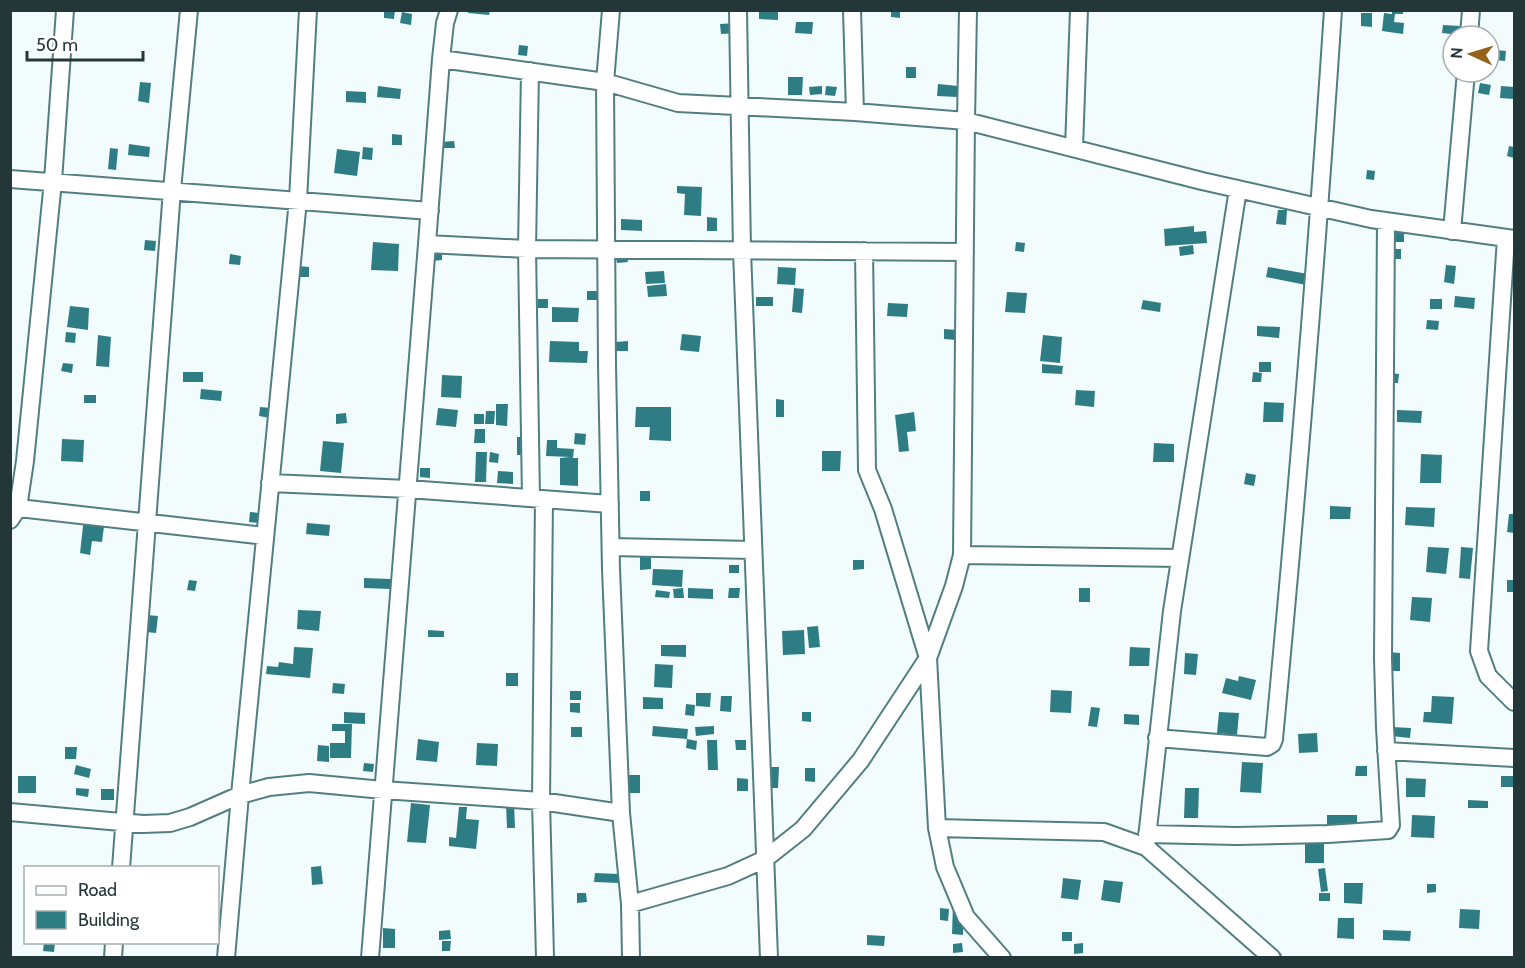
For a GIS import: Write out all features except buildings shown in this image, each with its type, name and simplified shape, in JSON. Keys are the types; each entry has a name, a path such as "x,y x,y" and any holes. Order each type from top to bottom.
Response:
{"street":[{"path":"65,10 53,181 25,461 13,511 147,521 265,536"},
{"path":"121,866 172,190 189,10"},
{"path":"226,957 297,200 308,10"},
{"path":"370,957 441,59 445,23 449,10"},
{"path":"610,10 605,82 610,504 621,813 630,904 629,955"},
{"path":"738,10 742,251 769,957"},
{"path":"852,10 855,112"},
{"path":"630,904 728,876 765,859 803,829 861,760 928,658 954,586 962,555 968,10"},
{"path":"1074,148 1079,10"},
{"path":"1158,738 1267,747 1272,744 1274,738 1320,207 1333,10"},
{"path":"441,59 605,82 678,103 855,112 966,121 1238,189 1320,207 1386,221 1510,239 1479,651 1488,676 1515,702"},
{"path":"530,71 527,249 538,498 545,957"},
{"path":"1452,231 1465,84"},
{"path":"10,179 430,211"},
{"path":"1146,840 1172,610 1238,189"},
{"path":"937,828 1104,832 1146,840 1388,830 1391,825 1383,659 1386,221"},
{"path":"427,244 527,249 965,252"},
{"path":"864,251 867,470 883,509 928,658 937,828 945,867 966,917 1002,957"},
{"path":"270,483 408,489 610,504"},
{"path":"611,547 753,550"},
{"path":"962,555 1180,558"},
{"path":"1386,751 1515,758"},
{"path":"10,812 143,824 170,823 190,817 240,795 268,787 309,783 541,801 621,813"},
{"path":"1146,840 1272,957"}]}
